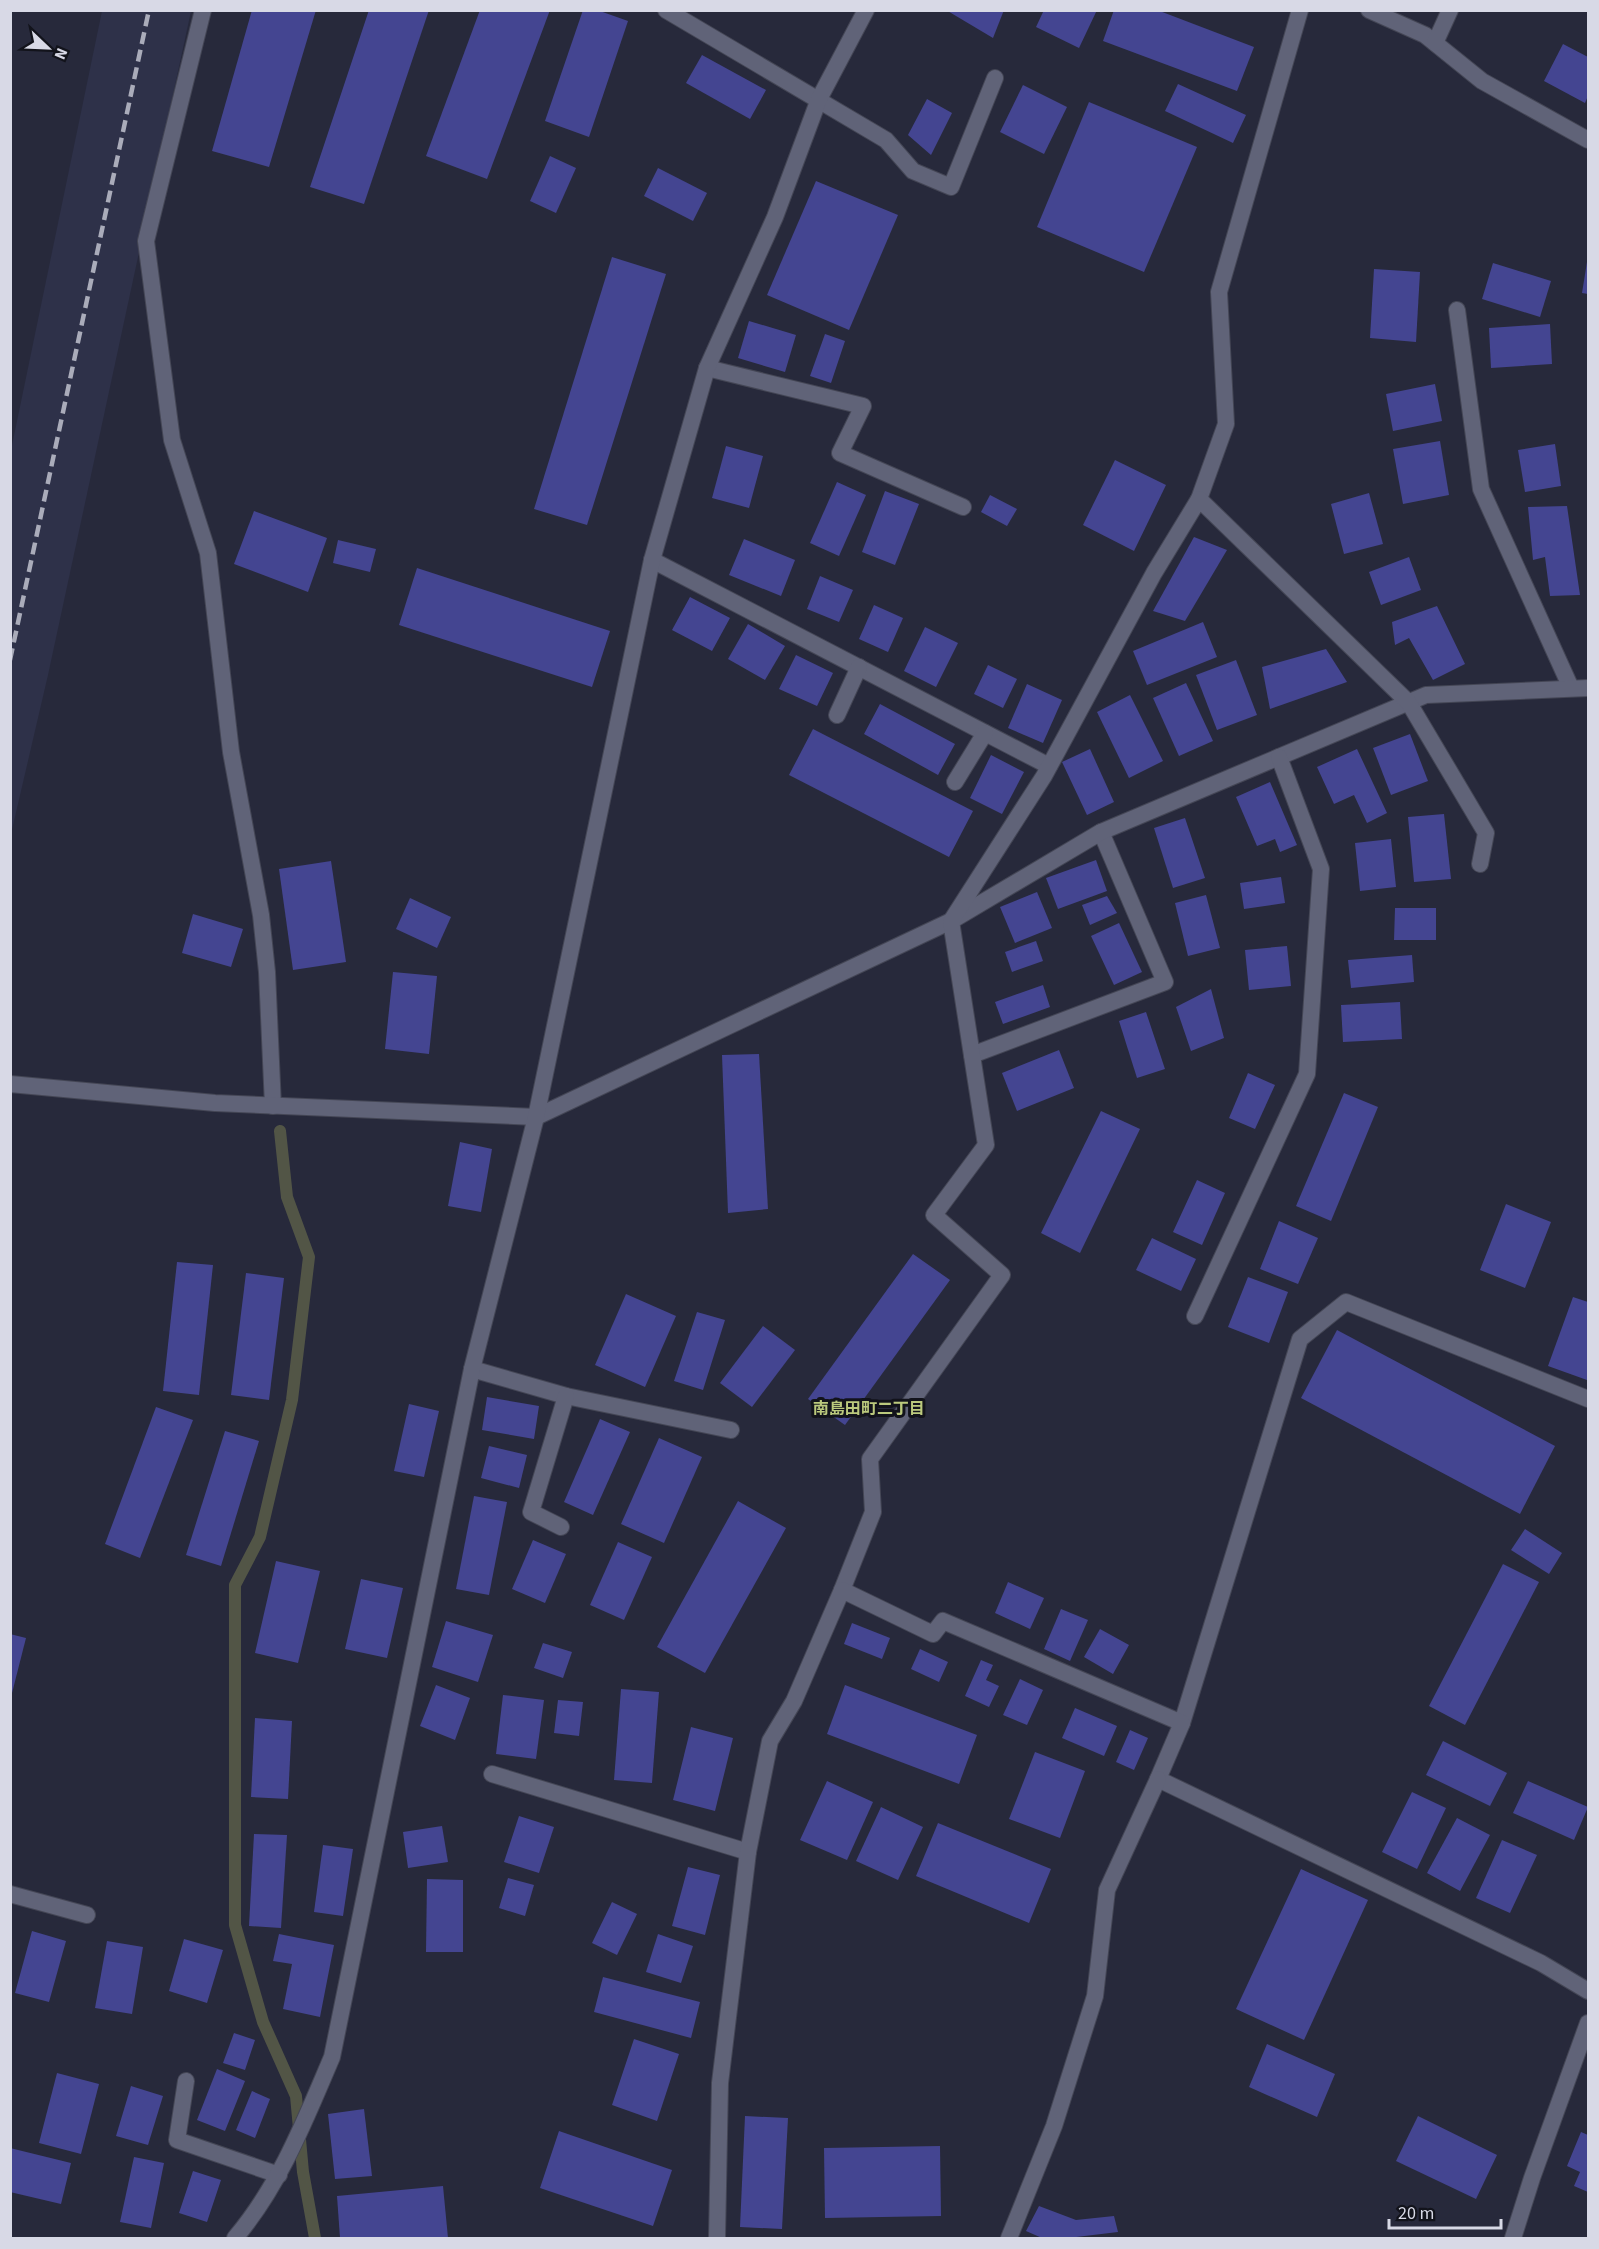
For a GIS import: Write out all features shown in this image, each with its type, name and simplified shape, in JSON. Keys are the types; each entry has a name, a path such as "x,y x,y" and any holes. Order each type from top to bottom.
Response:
{"street":[{"path":"203,10 146,240 172,440 208,553 231,752 261,915 267,972 273,1106"},
{"path":"666,10 886,140 913,171 951,188 995,78"},
{"path":"236,2238 279,2175 332,2057 472,1370 536,1117 652,560 706,368 775,217 819,99 866,10"},
{"path":"717,2238 720,2084 748,1852 770,1741 794,1701 873,1512 870,1460 1002,1275 934,1215 986,1145 951,921 1049,766 1154,573 1199,499 1226,424 1218,292 1300,10"},
{"path":"1369,10 1425,35 1482,81 1588,140"},
{"path":"1436,43 1450,10"},
{"path":"1456,310 1481,489 1571,688"},
{"path":"706,368 863,406 840,453 963,507"},
{"path":"1199,499 1409,703 1486,832 1480,864"},
{"path":"652,560 1049,766"},
{"path":"837,715 859,668"},
{"path":"10,1084 215,1103 536,1117 951,921 1101,832 1426,695 1588,688"},
{"path":"955,782 985,733"},
{"path":"1195,1316 1307,1074 1321,869 1279,757"},
{"path":"972,1055 1165,982 1101,832"},
{"path":"1009,2238 1054,2126 1095,1996 1107,1890 1182,1723 1300,1339 1346,1302 1588,1399"},
{"path":"472,1370 566,1396 731,1430"},
{"path":"561,1527 531,1512 566,1396"},
{"path":"842,1590 933,1634 943,1621 1182,1723"},
{"path":"492,1774 748,1852"},
{"path":"1158,1779 1541,1963 1588,1991"},
{"path":"10,1894 87,1915"},
{"path":"1514,2238 1532,2178 1588,2023"},
{"path":"186,2081 177,2140 279,2175"}],"shaded area":[{"path":"102,11 191,11 48,675 11,834 11,450"}],"building":[{"path":"252,10 316,10 269,167 212,151"},
{"path":"369,10 429,10 364,204 310,187"},
{"path":"480,10 550,10 487,179 426,156"},
{"path":"583,10 597,10 628,21 589,137 545,121"},
{"path":"946,10 1004,10 993,38"},
{"path":"1044,10 1097,10 1079,48 1036,27"},
{"path":"1114,10 1157,10 1254,47 1237,91 1103,41"},
{"path":"1563,44 1588,57 1588,96 1585,103 1544,81"},
{"path":"702,55 766,90 750,119 686,83"},
{"path":"1178,84 1246,115 1233,143 1165,111"},
{"path":"1023,85 1067,107 1044,154 1000,132"},
{"path":"927,99 952,113 931,155 908,135"},
{"path":"1089,102 1197,147 1144,272 1037,227"},
{"path":"550,156 576,168 556,213 530,201"},
{"path":"658,168 707,193 693,221 644,196"},
{"path":"816,181 898,215 849,330 767,295"},
{"path":"612,257 666,274 587,525 534,509"},
{"path":"1588,262 1588,294 1582,293"},
{"path":"1493,263 1551,281 1540,317 1482,299"},
{"path":"1374,269 1420,272 1416,342 1370,338"},
{"path":"749,321 796,335 785,372 738,358"},
{"path":"1550,324 1552,364 1491,368 1489,328"},
{"path":"825,334 845,341 831,383 810,376"},
{"path":"1435,384 1442,421 1393,431 1386,394"},
{"path":"1440,441 1449,495 1403,504 1393,449"},
{"path":"1555,444 1561,486 1525,492 1518,450"},
{"path":"726,446 763,456 749,508 712,498"},
{"path":"1115,460 1166,485 1134,551 1083,525"},
{"path":"837,482 866,495 839,556 810,543"},
{"path":"885,491 919,504 895,565 862,552"},
{"path":"1369,493 1383,544 1344,554 1331,504"},
{"path":"990,495 1017,509 1007,526 981,512"},
{"path":"1567,506 1580,595 1550,596 1545,557 1533,560 1528,507"},
{"path":"254,511 327,538 308,592 234,564"},
{"path":"1194,537 1227,550 1185,621 1153,611"},
{"path":"744,539 795,560 781,596 729,575"},
{"path":"338,540 376,549 370,572 333,563"},
{"path":"1409,557 1421,590 1381,605 1369,572"},
{"path":"417,568 610,631 592,687 399,625"},
{"path":"820,576 853,590 839,622 807,609"},
{"path":"690,597 730,618 712,651 672,630"},
{"path":"874,605 903,618 888,652 859,639"},
{"path":"1437,606 1465,664 1433,680 1409,638 1395,645 1392,622"},
{"path":"1203,622 1217,657 1147,685 1133,651"},
{"path":"748,624 785,646 765,680 728,659"},
{"path":"925,627 958,643 936,687 904,671"},
{"path":"1326,649 1347,682 1270,709 1262,667"},
{"path":"796,655 833,673 817,706 779,689"},
{"path":"1236,660 1257,715 1217,730 1196,675"},
{"path":"988,665 1017,679 1003,708 974,694"},
{"path":"1186,683 1213,741 1179,756 1153,698"},
{"path":"1027,684 1062,700 1043,743 1008,728"},
{"path":"1130,695 1163,761 1129,778 1097,712"},
{"path":"880,704 955,744 938,775 864,734"},
{"path":"813,729 973,811 949,857 789,775"},
{"path":"1410,734 1428,781 1391,795 1373,748"},
{"path":"1090,749 1114,802 1087,815 1062,762"},
{"path":"1357,749 1387,813 1367,823 1354,795 1334,804 1317,767"},
{"path":"991,755 1024,772 1002,814 970,798"},
{"path":"1270,782 1297,845 1280,852 1275,839 1257,846 1236,797"},
{"path":"1444,814 1451,879 1414,882 1408,817"},
{"path":"1185,818 1205,878 1173,888 1154,828"},
{"path":"1391,839 1396,887 1360,891 1355,843"},
{"path":"1096,860 1107,891 1058,909 1046,878"},
{"path":"331,861 346,962 293,970 279,869"},
{"path":"1281,877 1285,903 1244,909 1240,883"},
{"path":"1037,892 1052,928 1015,943 1000,907"},
{"path":"1206,895 1220,948 1188,956 1175,903"},
{"path":"1107,896 1117,913 1090,925 1082,905"},
{"path":"410,898 451,917 437,948 396,929"},
{"path":"1395,908 1436,908 1436,940 1394,940"},
{"path":"193,914 243,929 231,967 182,953"},
{"path":"1119,923 1142,972 1114,985 1091,936"},
{"path":"1036,941 1043,961 1012,972 1005,952"},
{"path":"1287,946 1291,986 1249,990 1245,950"},
{"path":"1412,955 1414,982 1351,988 1348,960"},
{"path":"393,972 437,976 429,1054 385,1049"},
{"path":"1043,985 1050,1007 1003,1024 995,1002"},
{"path":"1211,989 1224,1038 1191,1051 1176,1007"},
{"path":"1400,1002 1402,1039 1343,1042 1341,1005"},
{"path":"1146,1012 1165,1069 1137,1078 1119,1021"},
{"path":"1059,1050 1074,1088 1017,1111 1002,1073"},
{"path":"759,1054 768,1209 728,1213 722,1055"},
{"path":"1248,1073 1275,1085 1255,1129 1229,1118"},
{"path":"1344,1093 1378,1107 1331,1221 1296,1206"},
{"path":"1101,1111 1140,1129 1080,1253 1041,1233"},
{"path":"460,1142 492,1149 481,1212 448,1206"},
{"path":"1197,1180 1225,1193 1202,1245 1173,1232"},
{"path":"1506,1204 1551,1222 1525,1288 1480,1270"},
{"path":"1279,1221 1318,1238 1298,1284 1260,1269"},
{"path":"1152,1238 1196,1259 1181,1291 1136,1270"},
{"path":"913,1254 950,1280 845,1425 808,1399"},
{"path":"177,1262 213,1265 199,1395 163,1391"},
{"path":"246,1273 284,1278 269,1400 231,1395"},
{"path":"1248,1277 1288,1292 1269,1343 1228,1327"},
{"path":"626,1294 676,1316 645,1387 595,1365"},
{"path":"1573,1297 1588,1302 1587,1380 1548,1366"},
{"path":"697,1312 725,1320 703,1390 674,1381"},
{"path":"763,1326 795,1350 752,1407 720,1383"},
{"path":"1337,1330 1555,1446 1520,1514 1301,1398"},
{"path":"487,1397 539,1406 534,1439 482,1430"},
{"path":"409,1404 439,1411 424,1477 394,1471"},
{"path":"156,1407 193,1420 140,1558 105,1544"},
{"path":"600,1419 630,1432 593,1515 564,1502"},
{"path":"225,1431 259,1441 221,1566 186,1555"},
{"path":"659,1438 702,1457 664,1543 621,1524"},
{"path":"489,1446 527,1455 519,1488 481,1478"},
{"path":"474,1496 507,1502 489,1595 456,1589"},
{"path":"738,1501 786,1528 705,1673 657,1647"},
{"path":"1525,1529 1562,1553 1549,1574 1511,1550"},
{"path":"533,1540 566,1554 545,1603 512,1589"},
{"path":"618,1542 652,1557 624,1620 590,1605"},
{"path":"276,1561 320,1571 298,1663 255,1653"},
{"path":"1503,1564 1539,1582 1465,1725 1429,1706"},
{"path":"361,1579 403,1588 387,1658 345,1649"},
{"path":"1008,1582 1044,1598 1030,1629 995,1613"},
{"path":"1061,1609 1088,1620 1070,1661 1044,1649"},
{"path":"446,1621 493,1635 478,1682 432,1667"},
{"path":"852,1623 890,1638 882,1659 844,1644"},
{"path":"1100,1629 1129,1645 1113,1674 1084,1657"},
{"path":"10,1634 26,1638 11,1697 10,1697"},
{"path":"543,1643 572,1652 563,1678 534,1668"},
{"path":"920,1649 948,1662 939,1682 911,1669"},
{"path":"981,1660 993,1665 986,1680 999,1686 989,1707 965,1696"},
{"path":"1020,1679 1043,1690 1027,1725 1003,1715"},
{"path":"436,1685 470,1698 455,1740 420,1726"},
{"path":"845,1685 977,1735 959,1784 827,1734"},
{"path":"621,1689 659,1692 652,1783 614,1780"},
{"path":"503,1695 544,1700 536,1759 496,1754"},
{"path":"558,1700 583,1702 579,1736 554,1733"},
{"path":"1075,1708 1117,1726 1104,1756 1062,1738"},
{"path":"255,1718 292,1721 288,1799 251,1797"},
{"path":"691,1727 733,1738 715,1811 673,1800"},
{"path":"1130,1730 1148,1738 1134,1770 1116,1762"},
{"path":"1443,1741 1507,1773 1490,1806 1426,1775"},
{"path":"1035,1752 1085,1771 1060,1838 1009,1819"},
{"path":"827,1781 873,1802 847,1860 800,1840"},
{"path":"1528,1781 1588,1807 1574,1840 1513,1813"},
{"path":"1412,1792 1446,1808 1417,1869 1382,1852"},
{"path":"881,1807 923,1827 898,1880 856,1861"},
{"path":"519,1816 554,1827 539,1873 504,1862"},
{"path":"1457,1818 1490,1835 1460,1891 1427,1873"},
{"path":"938,1823 1051,1869 1029,1923 916,1876"},
{"path":"442,1826 448,1862 408,1868 403,1832"},
{"path":"254,1834 287,1835 281,1928 249,1926"},
{"path":"1502,1840 1537,1855 1510,1913 1476,1898"},
{"path":"323,1845 353,1849 343,1916 314,1912"},
{"path":"688,1867 720,1875 705,1935 672,1926"},
{"path":"1301,1869 1368,1900 1304,2040 1236,2009"},
{"path":"508,1878 534,1885 525,1916 499,1908"},
{"path":"427,1879 463,1880 463,1952 426,1952"},
{"path":"612,1902 637,1914 617,1955 592,1943"},
{"path":"32,1931 66,1941 49,2002 15,1993"},
{"path":"279,1934 334,1945 320,2017 283,2009 292,1964 273,1961"},
{"path":"658,1934 693,1946 681,1983 646,1972"},
{"path":"184,1939 223,1950 207,2003 169,1991"},
{"path":"107,1941 143,1947 132,2014 95,2008"},
{"path":"603,1977 700,2002 691,2038 594,2012"},
{"path":"234,2033 255,2040 245,2070 223,2063"},
{"path":"634,2039 679,2054 657,2121 612,2105"},
{"path":"1267,2044 1335,2074 1317,2117 1249,2087"},
{"path":"217,2069 245,2081 225,2131 197,2120"},
{"path":"57,2073 99,2084 81,2154 39,2143"},
{"path":"131,2086 163,2096 148,2145 116,2136"},
{"path":"252,2091 270,2099 255,2138 236,2130"},
{"path":"364,2109 372,2176 335,2179 328,2114"},
{"path":"745,2116 788,2118 782,2229 740,2227"},
{"path":"1418,2116 1497,2155 1476,2199 1396,2161"},
{"path":"559,2131 672,2170 653,2226 540,2188"},
{"path":"1581,2132 1588,2135 1588,2192 1574,2186 1580,2172 1567,2166"},
{"path":"940,2146 941,2216 825,2218 824,2148"},
{"path":"10,2148 71,2163 61,2204 10,2192"},
{"path":"134,2157 164,2163 151,2228 120,2222"},
{"path":"193,2171 221,2180 207,2222 179,2213"},
{"path":"443,2186 448,2238 340,2238 337,2196"},
{"path":"1039,2206 1076,2220 1114,2216 1118,2232 1068,2238 1042,2238 1026,2231"}],"waterway":[{"path":"280,1131 287,1197 309,1257 292,1400 260,1537 235,1585 235,1925 263,2022 296,2096 303,2172 315,2238"}],"railway":[{"path":"10,660 149,10"}],"district":[{"name":"南島田町二丁目","path":"869,1409"}]}
